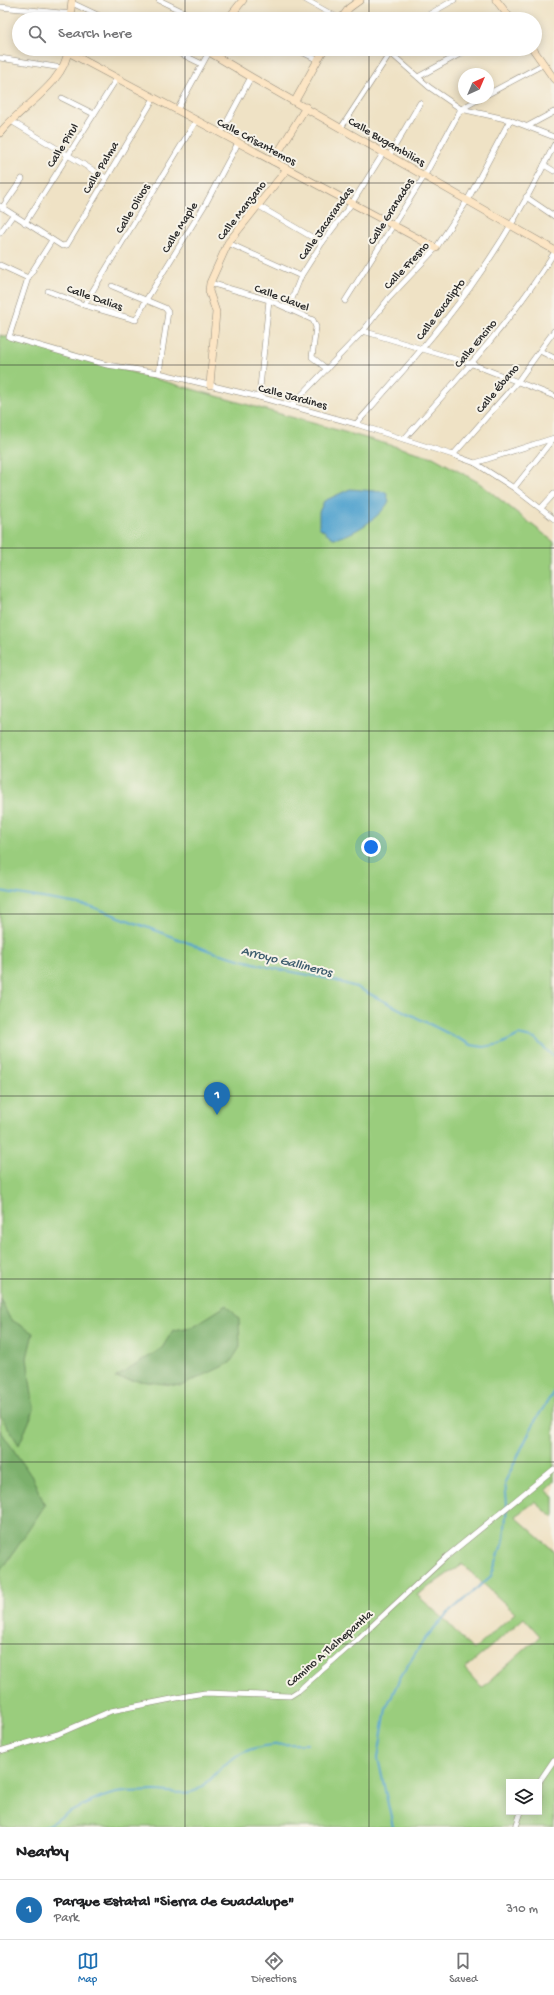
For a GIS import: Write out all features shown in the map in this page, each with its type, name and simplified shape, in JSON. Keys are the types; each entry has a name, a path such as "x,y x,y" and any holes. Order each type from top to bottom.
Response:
{"street":[{"path":"159,0 184,12"},
{"path":"234,12 244,0"},
{"path":"306,0 328,12"},
{"path":"346,12 360,0"},
{"path":"433,12 454,0"},
{"path":"496,0 505,12"},
{"path":"71,12 72,2 92,12"},
{"path":"0,6 42,12"},
{"path":"0,133 55,80 62,68 66,56"},
{"name":"Calle Crisantemos","path":"77,56 196,121 436,248"},
{"path":"185,56 202,64"},
{"path":"177,110 207,56"},
{"name":"Calle Bugambilias","path":"219,56 251,77 306,107 554,250"},
{"path":"310,56 318,60"},
{"path":"295,101 320,56"},
{"path":"341,128 385,56"},
{"path":"394,56 418,77 462,109 510,120 554,137"},
{"path":"418,77 456,56"},
{"path":"538,56 554,79"},
{"path":"0,58 62,68"},
{"path":"494,91 544,64"},
{"path":"221,134 251,77"},
{"name":"Calle Pirul","path":"25,223 117,78"},
{"path":"62,98 94,114"},
{"name":"Calle Palma","path":"52,240 65,246 67,245 154,98"},
{"name":"Calle Jacarandas","path":"288,309 302,276 322,243 352,204 420,102"},
{"path":"462,109 471,104"},
{"path":"273,161 306,107"},
{"name":"Calle Granados","path":"345,300 394,226 462,109"},
{"path":"528,126 554,112"},
{"name":"Calle Fresno","path":"291,406 363,331 389,298 436,248 467,201 510,120"},
{"path":"11,121 106,178"},
{"name":"Calle Olivos","path":"84,305 196,121"},
{"name":"Calle Maple","path":"136,320 146,300 206,203 238,143"},
{"name":"Calle Eucalipto","path":"356,424 423,348 469,288 511,225 554,145"},
{"path":"544,165 554,171"},
{"name":"Calle Manzano","path":"210,283 228,242 287,169"},
{"path":"0,265 28,278 52,240 1,207 22,179"},
{"path":"526,197 554,216"},
{"path":"257,205 322,243"},
{"path":"0,233 13,215"},
{"path":"228,242 302,276"},
{"name":"Calle Encino","path":"404,439 472,364 533,287 554,253"},
{"name":"Calle Jardines","path":"28,278 8,337 107,365 159,373 291,406 356,424 453,455 475,463 514,488 554,519"},
{"path":"210,283 209,291 216,312 210,385"},
{"name":"Calle Clavel","path":"210,283 269,300 313,320 316,323 312,357 327,369"},
{"path":"112,286 165,308 168,312 159,373"},
{"name":"Calle Dalias","path":"48,291 84,305 136,320"},
{"path":"259,398 269,300"},
{"path":"363,331 472,364 554,396"},
{"name":"Calle Ébano","path":"453,455 518,381 554,331"},
{"path":"540,351 554,358"},
{"path":"475,463 554,438"},
{"path":"514,488 554,438"},
{"path":"541,508 554,494"},
{"name":"Camino A Tlalnepantla","path":"0,1751 58,1734 111,1711 192,1695 205,1693 290,1696 298,1691 359,1638 446,1557 554,1469"},
{"path":"541,1779 554,1760"},
{"path":"516,1827 520,1815"}],"green space":[{"path":"0,335 433,457 478,482 554,542 554,1482 546,1490 554,1497 554,1518 535,1502 515,1516 554,1551 554,1827 0,1827","holes":["462,1564 515,1613 473,1650 444,1619 417,1595","524,1618 540,1636 482,1688 465,1669"]},
{"path":"0,1298 10,1319 33,1333 27,1358 34,1410 19,1445 0,1415"},
{"path":"227,1305 239,1319 240,1347 230,1363 181,1386 115,1378 162,1348 173,1330 192,1327"},
{"path":"0,1430 32,1477 45,1505 0,1573"}],"water":[{"path":"350,489 386,492 389,501 380,513 365,525 348,534 333,538 319,527 319,512 324,501"}],"waterway":[{"name":"Arroyo Gallineros","path":"0,891 90,906 210,951 272,968 330,979 356,987 471,1045 483,1047 501,1044 519,1035 535,1039 554,1057"},
{"path":"393,1827 378,1758 386,1708 401,1676 423,1641 446,1615 491,1576 504,1540 507,1504 505,1482 535,1421 554,1391"},
{"path":"44,1827 85,1804 112,1794 157,1791 176,1793 191,1792 206,1784 236,1756 255,1748 286,1744 307,1744"}],"place":[{"name":"Parque Estatal \"Sierra de Guadalupe\"","path":"217,1115"}]}
